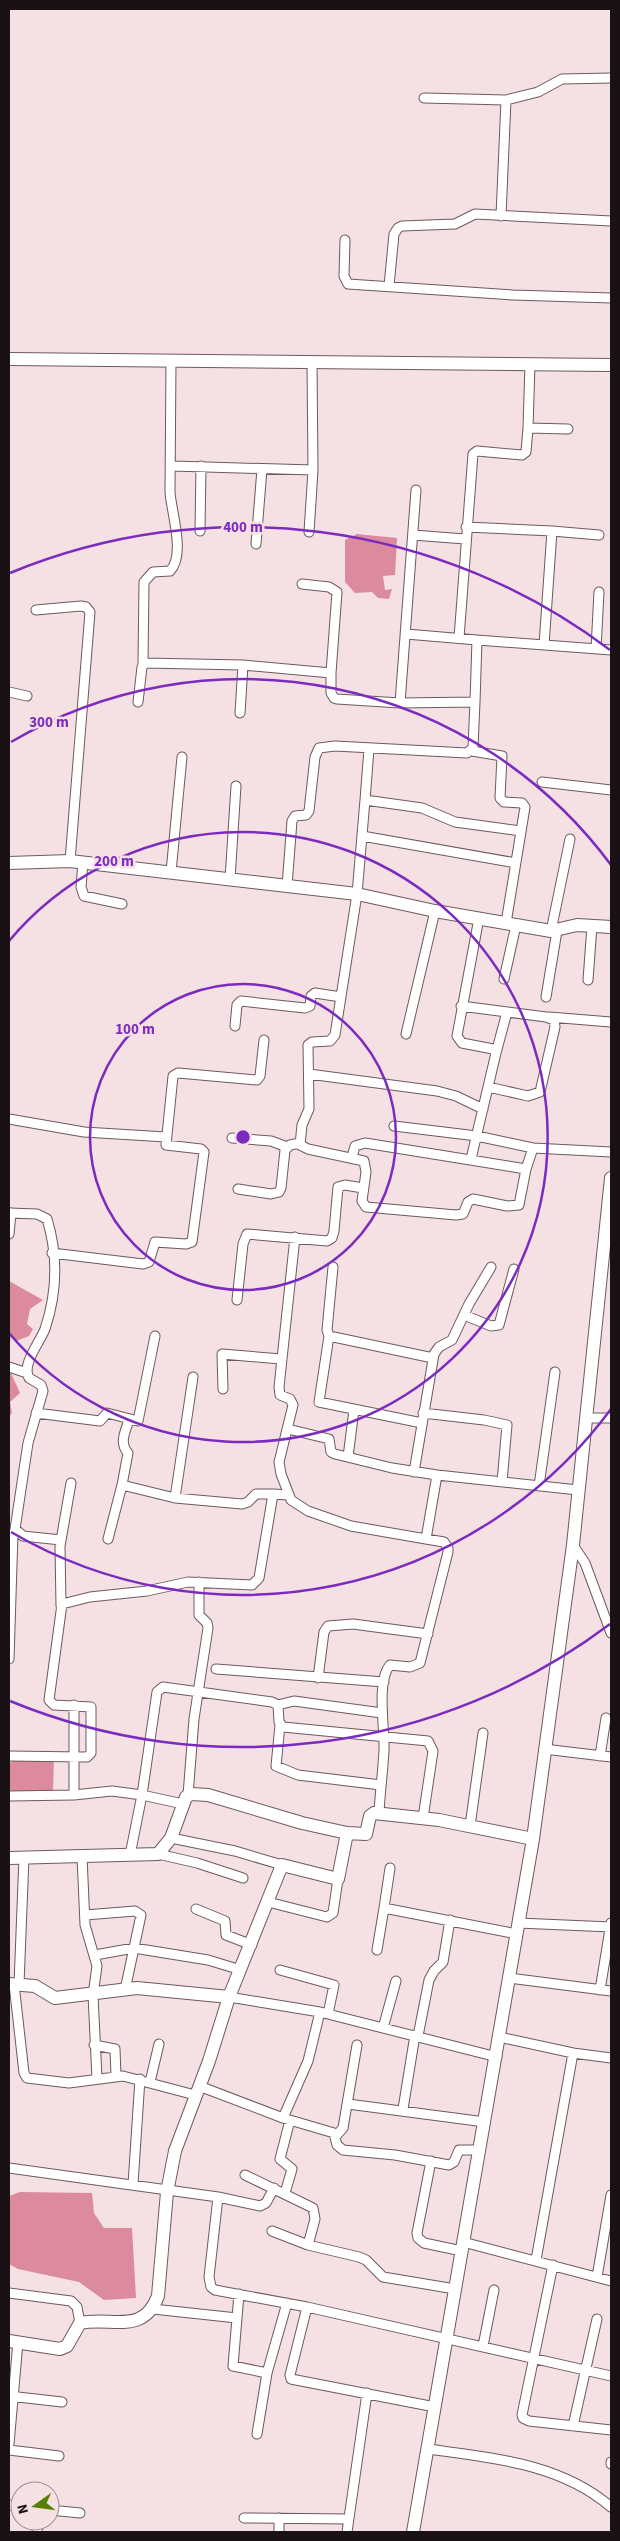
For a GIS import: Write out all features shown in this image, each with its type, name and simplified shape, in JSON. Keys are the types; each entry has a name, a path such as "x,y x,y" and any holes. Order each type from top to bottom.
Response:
{"street":[{"path":"424,98 506,100 538,92 562,79 611,78"},
{"path":"501,216 506,100"},
{"path":"390,286 394,234 398,228 455,224 471,215 611,221"},
{"path":"345,240 345,282 513,295 611,298"},
{"path":"9,359 611,365"},
{"path":"138,702 143,664 144,582 153,572 170,571 175,562 177,526 170,500 172,466 171,360"},
{"path":"309,532 313,470 312,362"},
{"path":"459,638 473,454 477,451 522,455 526,452 530,364"},
{"path":"528,428 568,429"},
{"path":"172,466 313,470"},
{"path":"200,531 201,466"},
{"path":"256,544 262,469"},
{"path":"400,703 416,490"},
{"path":"466,527 599,535"},
{"path":"544,645 552,531"},
{"path":"413,535 466,539"},
{"path":"302,584 329,587 337,592 331,672 331,692 334,698 400,703 475,702"},
{"path":"596,649 599,592"},
{"path":"36,610 81,606 86,607 90,612 76,862 84,896 122,904"},
{"path":"406,634 611,650"},
{"path":"472,751 477,640"},
{"path":"143,664 243,665 331,672"},
{"path":"240,713 243,665"},
{"path":"9,692 27,696"},
{"path":"287,886 292,821 295,816 306,816 309,811 315,757 319,748 334,746 467,753 472,751 502,756 504,761 500,798 504,802 524,804 504,979"},
{"path":"300,1143 302,1125 309,1109 310,1074 308,1046 312,1042 330,1041 334,1038 357,894 370,749"},
{"path":"171,872 182,757"},
{"path":"542,782 611,790"},
{"path":"230,879 236,786"},
{"path":"365,800 422,808 454,822 521,831"},
{"path":"362,836 516,863"},
{"path":"546,997 554,931 570,839"},
{"path":"9,863 76,862 357,894 435,911 554,931 572,926 611,927"},
{"path":"406,1034 435,911"},
{"path":"479,918 456,1033 459,1042 492,1049 496,1053"},
{"path":"588,980 592,926"},
{"path":"235,1026 237,1005 241,1001 305,1008 310,1006 311,996 314,993 341,997"},
{"path":"462,1006 611,1022"},
{"path":"471,1159 507,1012"},
{"path":"488,1087 528,1096 540,1092 555,1028 554,1020 546,1016"},
{"path":"52,1253 143,1264 149,1262 153,1245 158,1240 186,1244 192,1242 204,1152 201,1149 167,1146 166,1137 172,1080 175,1073 257,1080 260,1076 264,1040"},
{"path":"310,1074 436,1091 456,1096 483,1109"},
{"path":"9,1120 84,1132 166,1137"},
{"path":"394,1126 476,1136 533,1148 611,1152"},
{"path":"232,1138 271,1141 287,1147 300,1143"},
{"path":"300,1143 308,1149 360,1159 365,1165 362,1201 366,1207 460,1215 465,1211 468,1202 474,1199 517,1206 520,1201 526,1169 533,1148"},
{"path":"352,1157 354,1146 360,1143 526,1169"},
{"path":"238,1189 271,1194 278,1192 287,1147"},
{"path":"413,2532 497,2057 533,1839 573,1545 611,1178"},
{"path":"237,1300 243,1244 247,1234 330,1240 334,1231 338,1187 345,1185 363,1188"},
{"path":"9,1234 10,1213 37,1214 47,1219 55,1279 54,1298 27,1373 29,1378 42,1388 28,1443 13,1533 9,1659"},
{"path":"295,1237 281,1359 280,1395 290,1399 293,1404 279,1469 288,1494 297,1506 351,1526 444,1542 448,1548 420,1663 410,1667 390,1665 384,1682 382,1713 384,1746 378,1813"},
{"path":"333,1267 327,1330 329,1336 318,1400 321,1403 354,1410 422,1418 484,1420 507,1425 502,1482"},
{"path":"414,1472 422,1418 436,1350 452,1340 491,1267"},
{"path":"464,1315 491,1326 500,1325 514,1269"},
{"path":"36,1413 100,1421 107,1413 136,1422 138,1420 155,1336"},
{"path":"329,1336 433,1358"},
{"path":"223,1389 222,1354 281,1359"},
{"path":"9,1367 27,1373"},
{"path":"539,1486 554,1372"},
{"path":"175,1498 193,1377"},
{"path":"348,1457 354,1410"},
{"path":"586,1418 611,1418"},
{"path":"108,1539 128,1456 122,1443 129,1420"},
{"path":"288,1429 329,1439 332,1453 414,1472 578,1490"},
{"path":"426,1539 437,1475"},
{"path":"9,1756 87,1757 91,1753 92,1711 88,1706 54,1705 49,1700 61,1606 61,1540 71,1483"},
{"path":"122,1485 175,1498 242,1504 248,1502 256,1494 288,1494"},
{"path":"61,1606 66,1602 90,1597 147,1591 178,1583 199,1582 247,1586 256,1582 273,1494"},
{"path":"13,1533 23,1536 61,1540"},
{"path":"573,1545 586,1563 611,1633"},
{"path":"158,1854 171,1838 186,1800 198,1692 208,1628 199,1616 199,1582"},
{"path":"318,1678 324,1632 328,1626 366,1625 428,1634"},
{"path":"216,1669 384,1682"},
{"path":"130,1855 142,1795 157,1692 163,1687 272,1702 278,1705 294,1701 382,1713"},
{"path":"74,1705 74,1795"},
{"path":"278,1705 280,1725 276,1766 298,1775 381,1785"},
{"path":"600,1756 606,1718"},
{"path":"280,1725 428,1741 433,1747 423,1818"},
{"path":"470,1826 483,1734"},
{"path":"544,1749 611,1757"},
{"path":"9,1796 74,1795 112,1791 186,1800 208,1795 302,1823 347,1833 366,1834 371,1814 378,1813 423,1818 533,1839"},
{"path":"268,1902 327,1917 333,1913 347,1833"},
{"path":"171,1838 235,1851 338,1879"},
{"path":"9,1858 158,1854 197,1863 242,1878"},
{"path":"82,1856 86,1932 95,1955 97,1973 92,1995 97,2078"},
{"path":"24,1857 14,1984 25,2076 69,2082 116,2076 197,2090 329,2131 336,2136 338,2145 343,2150 452,2164 459,2150 480,2150"},
{"path":"80,2323 130,2322 144,2317 153,2308 158,2296 174,2151 230,1998 252,1946 282,1865"},
{"path":"377,1950 390,1868"},
{"path":"384,1908 450,1920 517,1928 611,1927"},
{"path":"196,1909 225,1921 226,1934 252,1946"},
{"path":"85,1915 138,1912 141,1918 125,1990"},
{"path":"403,2109 429,1980 434,1971 443,1962 450,1920"},
{"path":"600,1990 611,1923"},
{"path":"95,1955 134,1948 208,1960 241,1970"},
{"path":"280,1970 334,1985 286,2119 280,2154 282,2162 292,2169 285,2193"},
{"path":"509,1978 611,1991"},
{"path":"383,2028 396,1981"},
{"path":"14,1984 39,1987 55,1998 151,1989 230,1998 324,2013 417,2035 497,2057"},
{"path":"499,2037 573,2053 611,2058"},
{"path":"150,2082 160,2044"},
{"path":"94,2045 115,2048 116,2076"},
{"path":"336,2136 343,2128 358,2045"},
{"path":"536,2260 573,2053"},
{"path":"133,2184 140,2080"},
{"path":"348,2104 403,2109 485,2122"},
{"path":"431,2161 416,2233 418,2238 424,2243 463,2246 536,2260 611,2281"},
{"path":"9,2168 169,2189 260,2206 266,2203 274,2188"},
{"path":"246,2175 313,2208 315,2219 308,2245"},
{"path":"597,2277 611,2195"},
{"path":"218,2197 209,2283 215,2290 287,2303 532,2356 611,2376"},
{"path":"272,2232 308,2245 359,2257 366,2260 383,2277 455,2289"},
{"path":"553,2266 532,2356 522,2410 523,2418 611,2430"},
{"path":"482,2346 494,2290"},
{"path":"9,2293 72,2302 77,2307 80,2323 67,2346 60,2349 13,2341 9,2444"},
{"path":"240,2294 233,2366 267,2373"},
{"path":"258,2434 267,2373 287,2303"},
{"path":"306,2307 290,2375 291,2379 435,2407"},
{"path":"153,2308 237,2318"},
{"path":"573,2426 597,2319"},
{"path":"347,2532 367,2393"},
{"path":"11,2396 62,2402"},
{"path":"428,2449 507,2460 557,2474 589,2490 611,2507"},
{"path":"9,2450 59,2456"},
{"path":"60,2511 80,2513"},
{"path":"244,2518 348,2519"},
{"path":"278,2518 279,2532"}],"shaded area":[{"path":"357,534 397,538 395,575 383,576 385,590 392,589 389,599 378,598 372,592 355,593 345,582 345,540"},
{"path":"9,1281 43,1300 30,1309 27,1324 33,1329 29,1336 16,1341 11,1336 9,1348"},
{"path":"9,1372 20,1393 10,1402 12,1413 9,1416"},
{"path":"16,1757 54,1758 53,1791 13,1793 9,1789 9,1764"},
{"path":"20,2192 92,2193 94,2213 104,2228 132,2228 136,2298 104,2300 79,2282 18,2269 9,2264 9,2196"}]}
